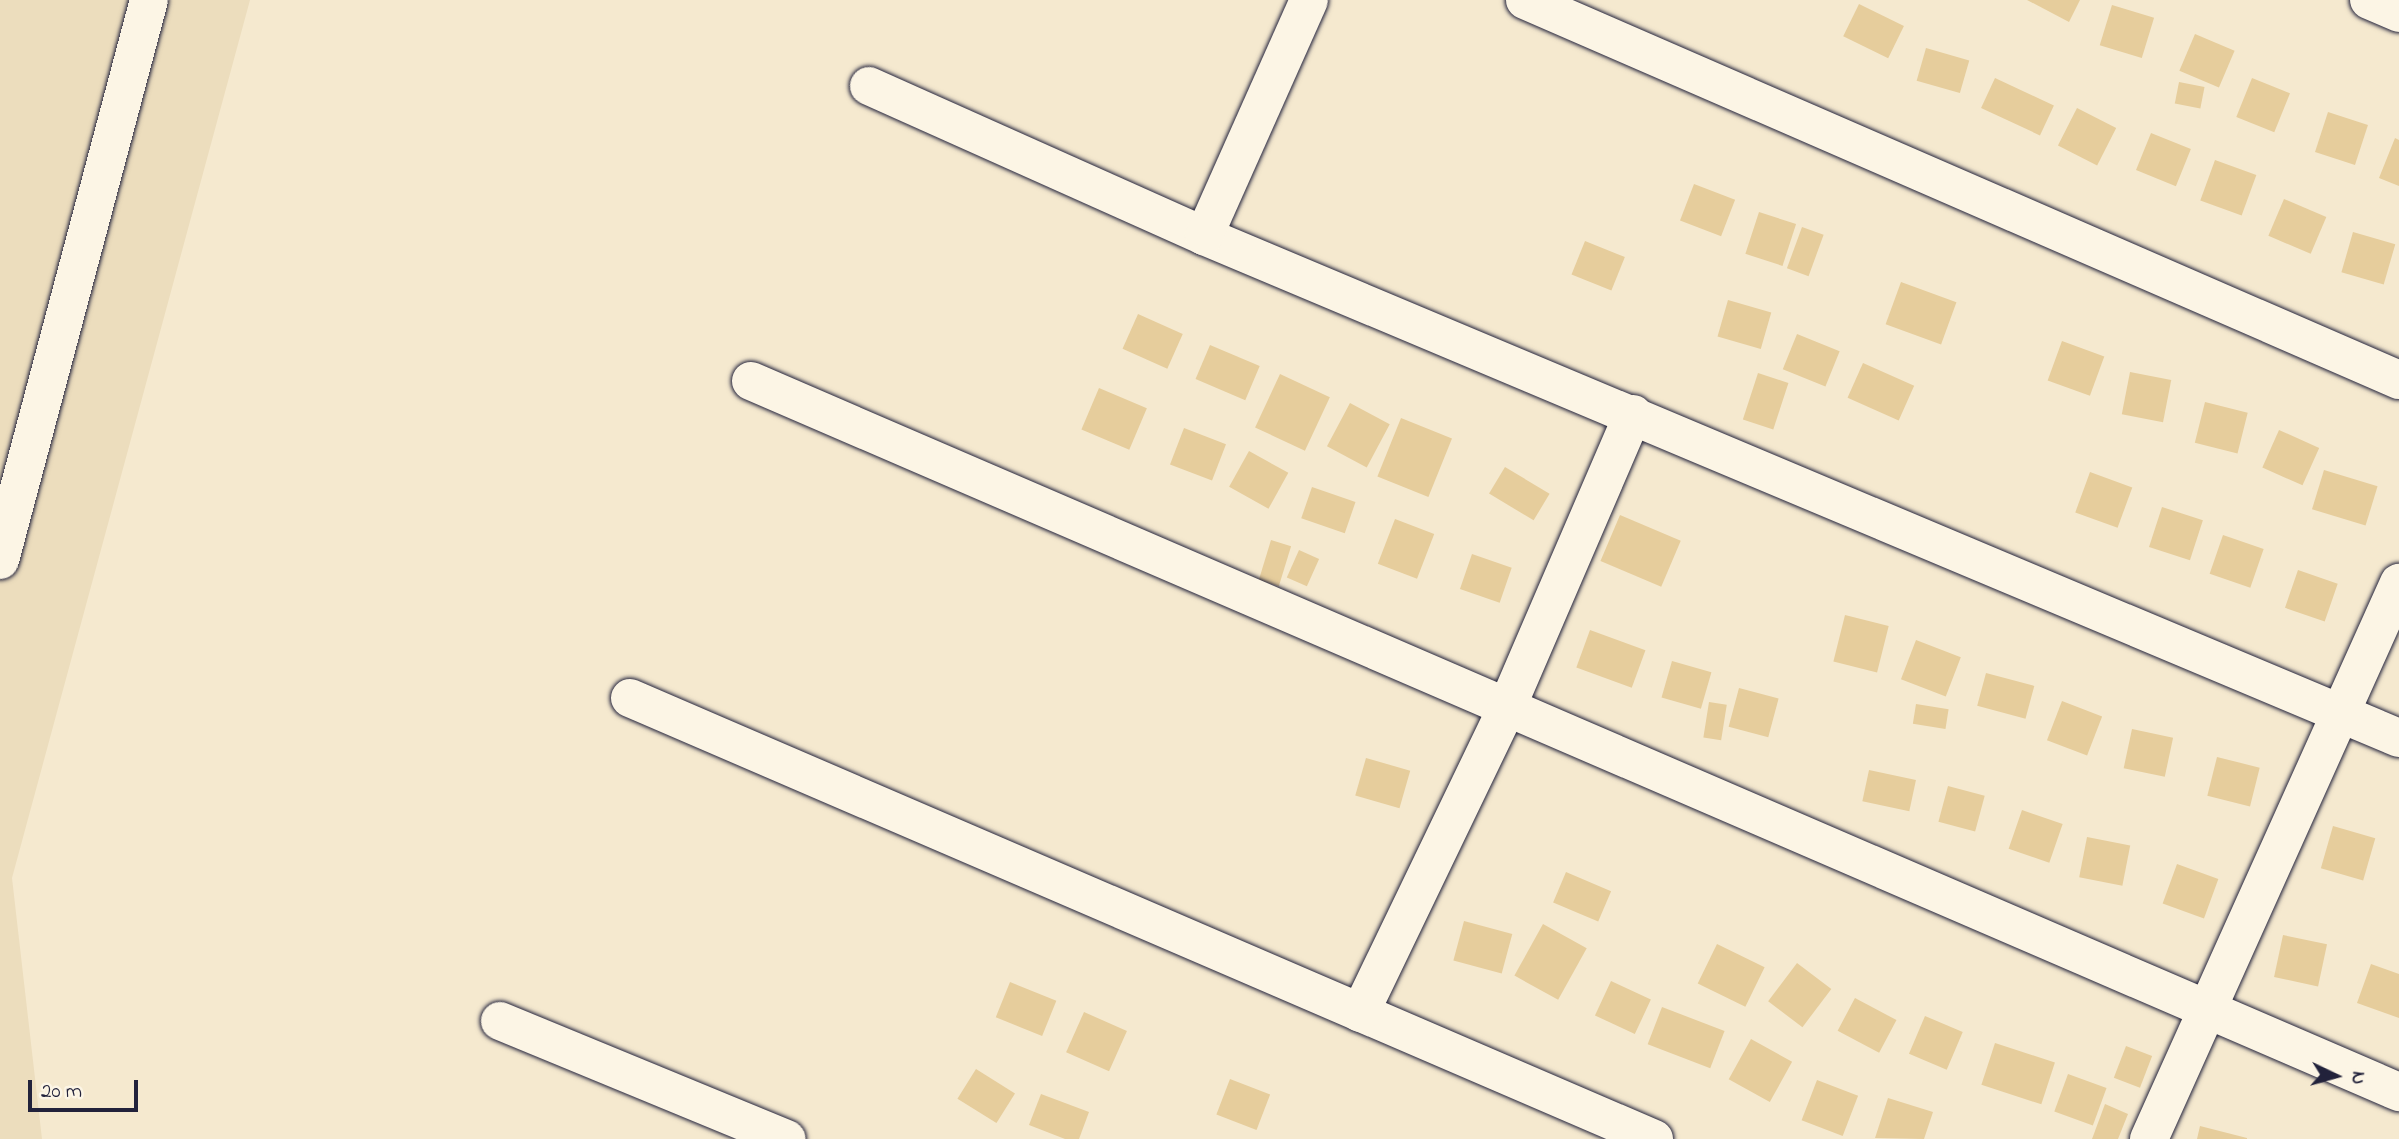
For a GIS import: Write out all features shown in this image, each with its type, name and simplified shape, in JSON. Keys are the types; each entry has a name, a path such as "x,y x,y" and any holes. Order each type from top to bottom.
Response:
{"street":[{"path":"0,560 149,0"},
{"path":"1204,236 1309,0"},
{"path":"1525,0 2399,380"},
{"path":"2369,0 2399,13"},
{"path":"869,86 1204,236 2339,709 2399,738"},
{"path":"751,381 2399,1092"},
{"path":"1360,1013 1507,707 1633,414"},
{"path":"2149,1139 2339,709 2399,583"},
{"path":"630,698 1654,1139"},
{"path":"500,1021 787,1139"}],"shaded area":[{"path":"0,0 250,0 12,878 42,1139 0,1139"}],"building":[{"path":"2027,0 2080,0 2069,22"},
{"path":"1859,4 1904,26 1888,58 1843,36"},
{"path":"2112,5 2154,18 2142,58 2100,45"},
{"path":"2195,34 2235,51 2219,88 2179,71"},
{"path":"1926,48 1969,60 1960,93 1917,81"},
{"path":"1995,78 2054,105 2040,135 1981,108"},
{"path":"2252,78 2290,93 2274,132 2236,117"},
{"path":"2179,82 2205,87 2200,109 2175,104"},
{"path":"2077,108 2116,128 2097,165 2058,145"},
{"path":"2328,112 2368,125 2355,165 2315,152"},
{"path":"2151,133 2191,149 2176,186 2136,170"},
{"path":"2395,138 2399,140 2399,186 2379,178"},
{"path":"2215,160 2256,175 2242,215 2200,200"},
{"path":"1694,184 1735,200 1721,236 1680,220"},
{"path":"2284,199 2326,217 2311,254 2268,236"},
{"path":"1759,212 1796,224 1782,266 1745,254"},
{"path":"1802,227 1824,235 1809,276 1787,268"},
{"path":"2353,232 2395,244 2384,285 2341,272"},
{"path":"1585,241 1625,257 1611,290 1572,274"},
{"path":"1901,282 1956,302 1941,344 1886,324"},
{"path":"1728,300 1771,312 1761,349 1718,337"},
{"path":"1138,314 1183,334 1167,369 1123,349"},
{"path":"1797,334 1840,351 1825,386 1783,369"},
{"path":"2062,341 2104,356 2090,396 2048,380"},
{"path":"1210,345 1260,366 1245,400 1196,379"},
{"path":"1863,363 1914,386 1899,420 1848,398"},
{"path":"2130,372 2171,380 2163,422 2122,414"},
{"path":"1758,373 1788,383 1773,429 1743,420"},
{"path":"1280,374 1330,397 1305,451 1255,427"},
{"path":"1099,388 1147,408 1129,450 1081,429"},
{"path":"2205,402 2248,413 2238,453 2195,443"},
{"path":"1350,403 1390,424 1367,467 1327,446"},
{"path":"1401,418 1452,439 1428,497 1377,476"},
{"path":"1184,428 1226,444 1212,481 1170,464"},
{"path":"2279,430 2319,448 2303,485 2262,467"},
{"path":"1249,451 1288,473 1268,509 1229,487"},
{"path":"1505,467 1550,494 1534,520 1489,494"},
{"path":"2324,470 2378,486 2366,526 2312,509"},
{"path":"2090,472 2132,487 2118,528 2075,512"},
{"path":"1312,487 1355,502 1345,533 1301,518"},
{"path":"2162,507 2203,520 2190,560 2149,547"},
{"path":"1620,515 1681,541 1661,587 1600,561"},
{"path":"1395,519 1434,534 1417,579 1378,564"},
{"path":"2223,535 2264,549 2250,588 2210,574"},
{"path":"1271,540 1291,546 1279,586 1259,580"},
{"path":"1299,550 1319,559 1307,586 1287,577"},
{"path":"1472,554 1512,568 1500,603 1460,589"},
{"path":"2298,570 2338,584 2325,621 2285,608"},
{"path":"1845,615 1889,626 1877,672 1833,662"},
{"path":"1590,630 1645,650 1632,688 1576,668"},
{"path":"1916,640 1961,657 1946,696 1901,679"},
{"path":"1672,661 1711,672 1701,709 1662,698"},
{"path":"1986,673 2034,686 2025,719 1977,706"},
{"path":"1739,688 1779,699 1768,737 1729,727"},
{"path":"2062,701 2102,716 2087,756 2047,740"},
{"path":"1709,702 1727,705 1721,740 1703,738"},
{"path":"1916,704 1949,709 1945,729 1913,724"},
{"path":"2132,729 2173,738 2165,777 2124,768"},
{"path":"2217,757 2260,768 2250,806 2207,796"},
{"path":"1366,758 1410,771 1399,808 1355,795"},
{"path":"1869,770 1916,780 1909,811 1862,801"},
{"path":"1948,786 1985,796 1975,832 1938,822"},
{"path":"2022,810 2063,824 2049,863 2009,849"},
{"path":"2333,826 2375,838 2363,880 2321,868"},
{"path":"2087,837 2130,845 2122,886 2079,877"},
{"path":"2177,864 2218,879 2204,919 2163,903"},
{"path":"1566,872 1611,891 1598,922 1553,902"},
{"path":"1464,921 1512,934 1502,974 1453,961"},
{"path":"1543,924 1587,948 1558,1000 1514,976"},
{"path":"2283,935 2327,944 2318,986 2274,977"},
{"path":"1717,944 1765,967 1745,1007 1698,984"},
{"path":"1797,963 1831,989 1802,1027 1768,1001"},
{"path":"2371,964 2399,974 2399,1018 2357,1003"},
{"path":"1611,981 1651,1000 1635,1034 1595,1015"},
{"path":"1010,982 1056,1001 1042,1036 996,1017"},
{"path":"1855,998 1896,1020 1879,1053 1838,1031"},
{"path":"1662,1007 1725,1031 1710,1068 1648,1044"},
{"path":"1084,1012 1127,1031 1109,1071 1066,1052"},
{"path":"1925,1016 1963,1032 1947,1070 1909,1054"},
{"path":"1751,1039 1792,1062 1770,1102 1729,1079"},
{"path":"1995,1043 2055,1062 2041,1104 1981,1085"},
{"path":"2126,1046 2152,1056 2140,1088 2114,1078"},
{"path":"976,1069 1015,1093 996,1123 957,1099"},
{"path":"2068,1074 2107,1088 2093,1126 2054,1112"},
{"path":"1230,1079 1270,1094 1257,1130 1216,1114"},
{"path":"1817,1080 1858,1096 1843,1136 1802,1120"},
{"path":"1041,1094 1089,1112 1079,1139 1065,1139 1029,1125"},
{"path":"1888,1098 1933,1112 1924,1139 1875,1138"},
{"path":"2105,1104 2128,1114 2118,1139 2092,1139"},
{"path":"2200,1126 2247,1138 2247,1139 2197,1139"}]}
